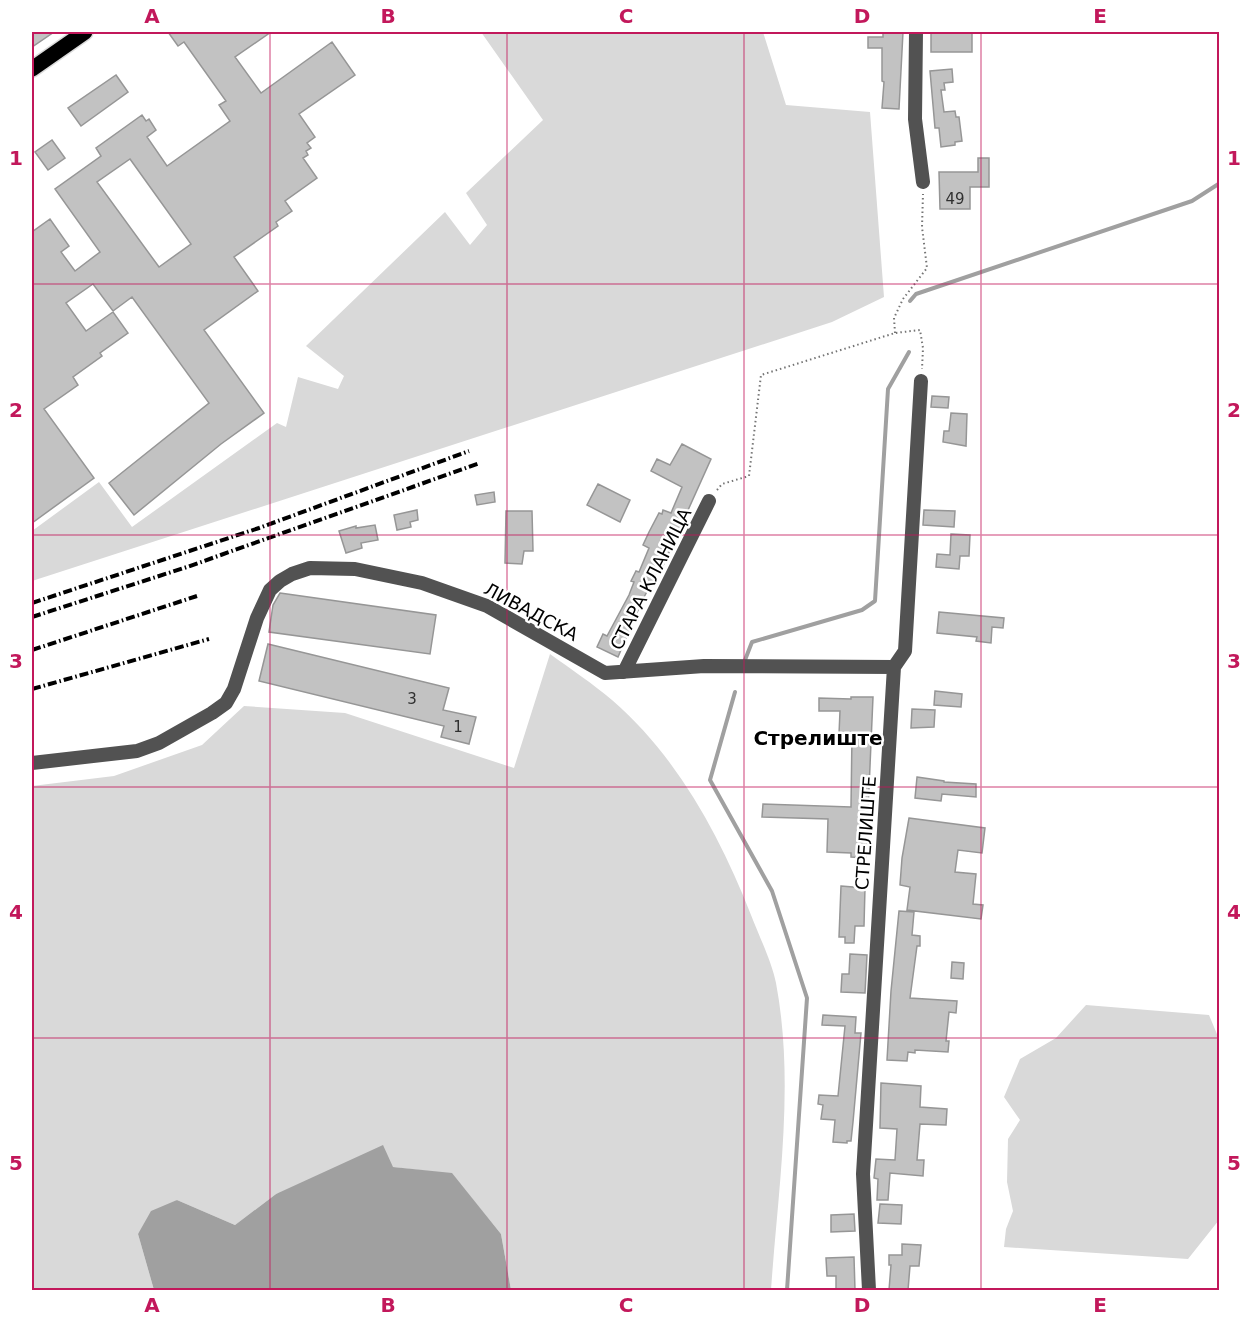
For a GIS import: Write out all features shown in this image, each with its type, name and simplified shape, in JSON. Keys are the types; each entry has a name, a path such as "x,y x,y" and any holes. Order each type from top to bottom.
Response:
{"main road":[{"path":"32,69 85,32"}],"street":[{"path":"916,32 915,119 923,182"},
{"name":"СТРЕЛИШТЕ","path":"869,1290 863,1174 894,668 905,651 921,381"},
{"name":"СТАРА КЛАНИЦА","path":"624,672 709,501"},
{"name":"ЛИВАДСКА","path":"32,763 138,751 159,743 212,713 226,703 234,689 257,618 270,590 292,574 310,568 355,569 422,583 487,606 605,673 704,666 894,668"}],"path":[{"path":"895,333 894,318 903,299 927,268 922,227 923,182"},
{"path":"709,501 722,484 748,476 761,375 895,333 920,330 923,348 921,381"}],"shaded area":[{"path":"481,32 763,32 786,105 870,112 884,297 832,322 32,581 32,531 99,482 132,527 277,423 286,427 298,377 338,389 344,376 306,346 445,212 470,245 487,225 466,193 543,120"},
{"path":"550,654 612,700 657,746 676,772 711,827 739,885 772,966 782,1021 785,1098 771,1290 511,1290 501,1234 452,1174 393,1167 276,1194 235,1225 177,1200 138,1234 154,1290 32,1290 32,786 114,776 202,745 244,706 345,713 514,768"},
{"path":"1086,1005 1209,1015 1219,1039 1219,1220 1188,1259 1004,1247 1006,1229 1013,1211 1007,1182 1008,1139 1020,1120 1004,1097 1020,1059 1056,1038"},
{"path":"383,1145 393,1167 452,1173 501,1234 511,1290 154,1290 138,1234 151,1211 177,1200 235,1225 276,1194"}],"building":[{"path":"32,32 54,32 32,47"},
{"path":"168,32 271,32 235,57 261,93 332,42 355,75 299,114 315,137 307,143 311,148 306,151 308,155 303,158 317,178 285,201 292,211 276,222 278,226 234,257 258,291 204,330 264,413 221,444 134,515 109,483 209,403 132,297 113,311 93,284 66,303 86,331 113,312 128,333 100,353 102,356 73,377 78,385 44,409 94,478 32,523 32,232 50,219 69,246 61,252 75,271 100,252 55,189 101,156 96,148 142,115 146,121 149,119 156,130 147,137 167,166 230,121 219,105 226,101 184,42 178,46","holes":["130,159 191,244 159,267 97,182"]},
{"path":"883,32 903,32 899,109 882,108 884,82 882,81 882,48 868,48 868,37 883,37"},
{"path":"931,32 972,32 972,52 931,52"},
{"path":"952,69 953,82 944,83 945,90 941,90 944,112 955,111 956,117 959,117 962,141 955,142 955,145 941,147 939,128 935,128 930,71"},
{"path":"116,75 128,92 81,126 68,108"},
{"path":"52,140 65,158 48,170 35,152"},
{"path":"978,158 989,158 989,187 970,187 970,209 940,209 939,172 978,172"},
{"path":"932,396 949,397 948,408 931,407"},
{"path":"951,413 967,414 966,446 943,442 944,431 949,431"},
{"path":"682,444 711,459 662,568 660,567 642,601 618,657 597,647 603,634 607,636 629,595 634,582 631,581 636,571 639,572 649,548 643,545 659,513 662,514 663,510 671,513 682,487 651,471 657,459 670,465"},
{"path":"598,484 630,500 620,522 587,505"},
{"path":"494,492 495,502 477,505 475,495"},
{"path":"417,510 418,520 410,522 411,527 397,530 394,515"},
{"path":"924,510 955,511 954,527 923,525"},
{"path":"506,511 532,511 533,551 524,551 522,564 505,563"},
{"path":"375,525 378,540 361,543 362,548 346,553 339,531 356,526 356,528"},
{"path":"951,534 970,535 969,556 960,556 959,569 936,567 937,554 950,555"},
{"path":"280,593 436,615 430,654 269,632 273,605"},
{"path":"939,612 1004,618 1003,628 992,627 991,643 976,641 977,637 937,633"},
{"path":"268,644 449,688 443,710 476,717 469,744 441,737 444,726 259,681"},
{"path":"935,691 962,694 961,707 934,705"},
{"path":"851,697 873,697 866,858 851,857 851,853 827,852 828,819 762,817 763,804 851,807 852,735 839,734 840,711 819,711 819,698 851,699"},
{"path":"912,709 935,710 934,727 911,728"},
{"path":"917,777 976,784 976,797 942,794 941,801 915,798"},
{"path":"909,818 985,828 982,853 958,850 955,872 976,874 973,904 983,905 981,919 907,910 910,887 900,885"},
{"path":"841,886 865,888 864,926 855,926 854,943 845,943 845,937 839,937"},
{"path":"899,911 914,912 912,935 920,936 910,998 957,1001 956,1013 949,1012 946,1041 949,1041 948,1052 915,1050 915,1053 908,1052 907,1061 887,1060"},
{"path":"850,954 867,955 865,993 841,992 842,974 849,974"},
{"path":"952,962 964,963 963,979 951,978"},
{"path":"823,1015 856,1017 855,1033 861,1033 851,1141 847,1143 833,1142 835,1120 821,1119 823,1105 818,1104 819,1095 838,1096 845,1026 822,1025"},
{"path":"881,1083 921,1086 920,1107 947,1109 946,1125 920,1124 917,1160 924,1160 923,1176 890,1173 888,1200 877,1200 878,1179 874,1178 876,1159 895,1160 897,1129 880,1128"},
{"path":"880,1204 902,1205 901,1224 878,1223"},
{"path":"854,1214 855,1231 831,1232 831,1215"},
{"path":"902,1244 921,1245 919,1266 910,1266 908,1290 889,1290 891,1265 889,1265 889,1255 902,1255"},
{"path":"854,1257 855,1290 836,1290 836,1276 827,1276 826,1258"}],"waterway":[{"path":"910,301 916,294 1192,201 1220,183"},
{"path":"745,660 752,642 862,610 875,601 888,389 909,352"},
{"path":"735,692 710,780 772,891 807,998 787,1290"}],"railway":[{"path":"32,603 259,528 469,451"},
{"path":"32,617 187,567 480,463"},
{"path":"32,650 197,596"},
{"path":"32,689 209,639"}],"district":[{"name":"Стрелиште","path":"818,738"}]}
